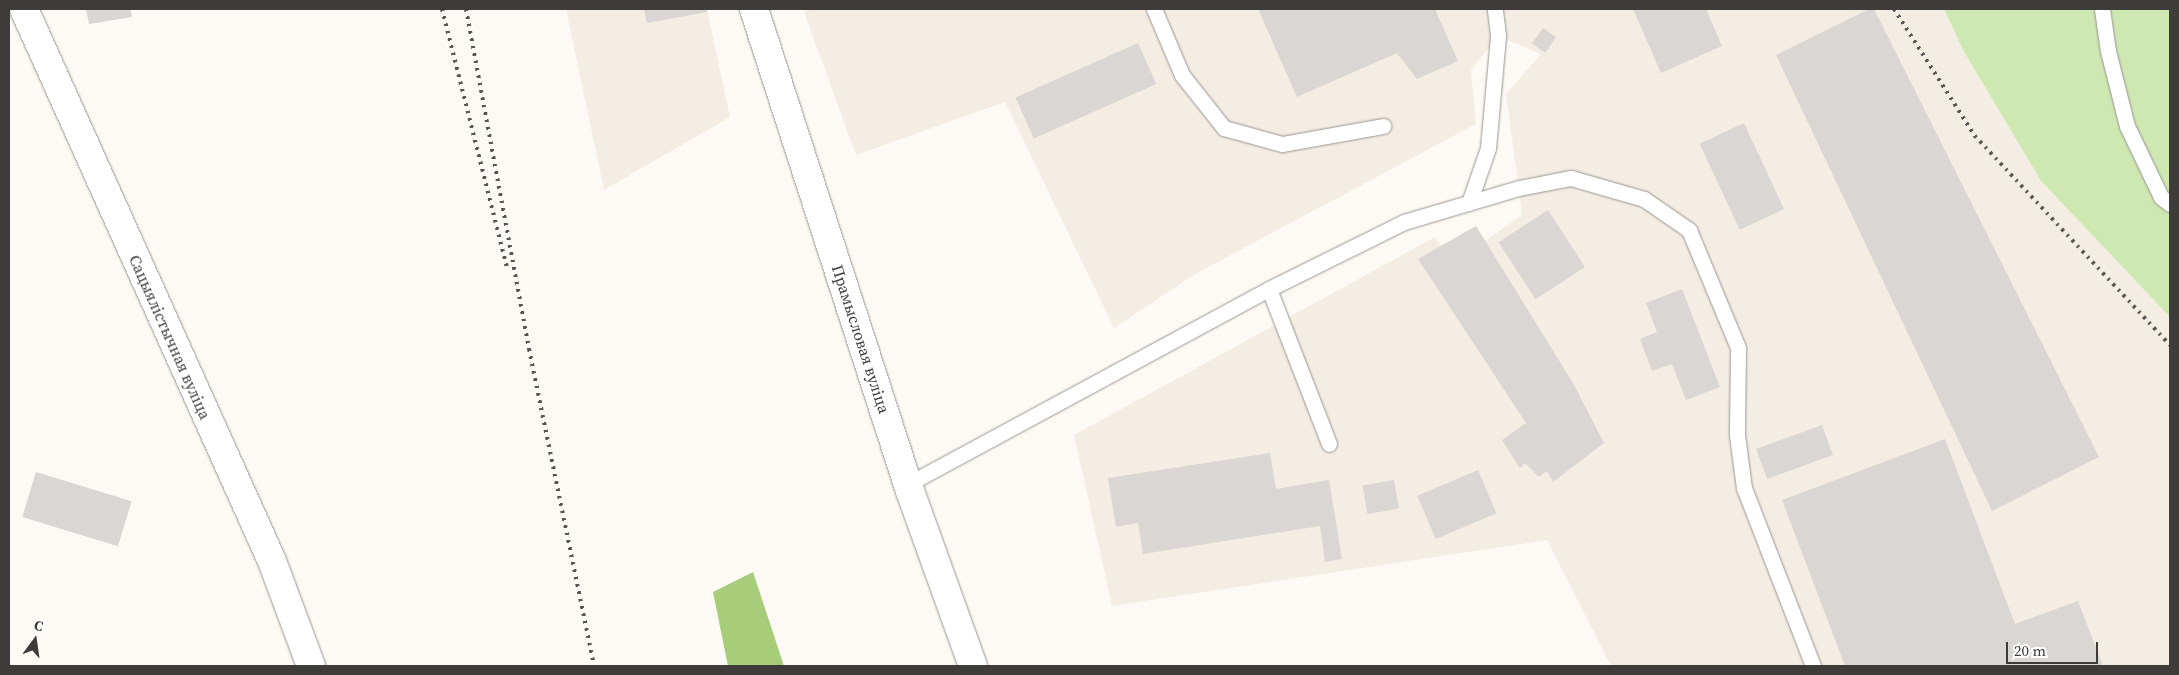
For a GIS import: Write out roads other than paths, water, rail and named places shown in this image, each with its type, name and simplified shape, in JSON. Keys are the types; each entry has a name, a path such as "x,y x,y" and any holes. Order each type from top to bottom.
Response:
{"street":[{"name":"Сацыялістычная вуліца","path":"24,9 272,561 311,666"},
{"name":"Прамысловая вуліца","path":"754,9 908,484 974,666"}],"lane":[{"path":"1154,9 1182,74 1224,128 1282,144 1383,126"},
{"path":"1469,203 1488,148 1498,35 1495,9"},
{"path":"2102,9 2108,51 2127,126 2161,197 2170,204"},
{"path":"908,484 1270,289 1404,222 1469,203 1571,178 1644,199 1689,230 1738,348 1737,436 1744,488 1813,666"},
{"path":"1270,289 1329,444"}],"railway":[{"path":"442,9 507,267"},
{"path":"466,9 529,349 594,666"},
{"path":"1894,9 1975,136 2170,345"}]}
